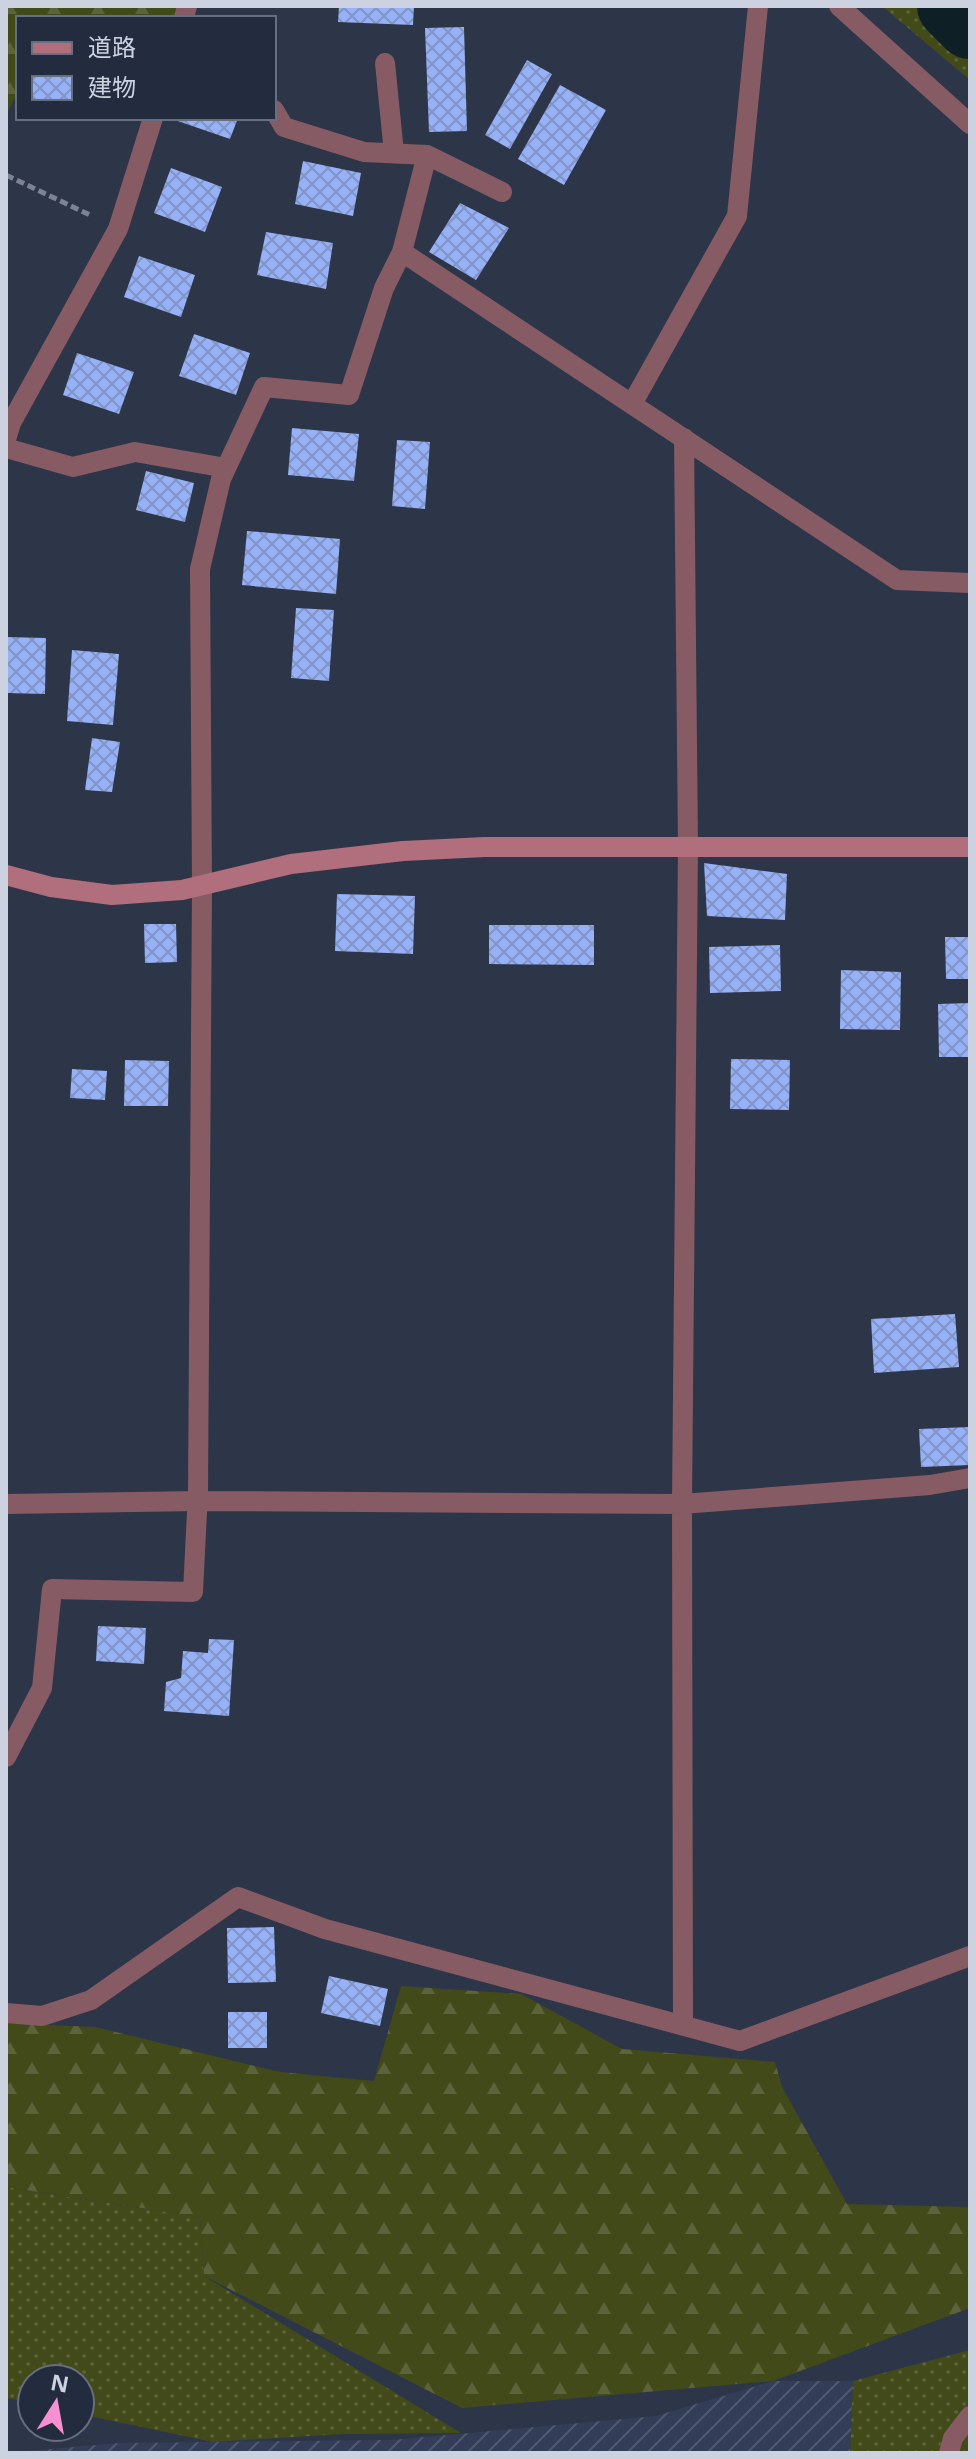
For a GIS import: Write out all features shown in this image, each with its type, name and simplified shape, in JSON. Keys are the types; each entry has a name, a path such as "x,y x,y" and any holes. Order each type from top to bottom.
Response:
{"street":[{"path":"632,404 737,216 758,6"},
{"path":"839,6 970,124"},
{"path":"385,63 394,153"},
{"path":"276,113 284,127 364,152 427,155 502,192"},
{"path":"6,439 11,423 118,229 152,120"},
{"path":"6,1757 42,1688 52,1589 193,1592 198,1501 202,886 200,569 221,479 264,387 349,395 384,288 402,252 427,155"},
{"path":"402,252 897,580 970,583"},
{"path":"683,2026 682,1504 688,846 684,438"},
{"path":"6,448 73,467 135,452 226,468"},
{"path":"6,875 51,887 112,895 202,886 291,864 403,851 485,847 970,847"},
{"path":"6,1504 198,1501 682,1504 930,1485 970,1478"},
{"path":"6,2013 42,2016 91,2000 238,1897 325,1929 740,2041 970,1956"},
{"path":"949,2453 953,2438 970,2416"}],"path":[{"path":"6,175 118,229"}],"shaded area":[{"path":"773,2381 853,2381 850,2453 6,2453 119,2443 391,2440 656,2416"}],"green space":[{"path":"6,6 183,6 181,16 16,16 16,96 6,115"},
{"path":"882,6 970,6 970,80"},
{"path":"401,1986 521,1994 622,2049 775,2062 782,2087 847,2204 970,2207 970,2308 773,2381 462,2408 204,2276 200,2217 6,2187 6,2023 95,2027 280,2072 374,2081"},
{"path":"6,2187 200,2217 204,2276 461,2433 343,2434 213,2442 96,2417 96,2363 16,2363 16,2400 6,2398"},
{"path":"970,2350 970,2453 850,2453 853,2381"}],"building":[{"path":"339,6 414,6 413,25 338,22"},
{"path":"464,27 467,131 429,132 425,28"},
{"path":"527,60 552,74 510,149 485,135"},
{"path":"560,85 606,110 564,185 518,159"},
{"path":"175,120 237,120 230,139"},
{"path":"303,161 361,173 353,216 295,204"},
{"path":"171,168 222,187 205,232 154,213"},
{"path":"460,203 509,228 476,280 429,252"},
{"path":"266,232 333,243 326,289 257,275"},
{"path":"139,256 195,275 181,317 124,297"},
{"path":"194,334 250,353 236,395 179,376"},
{"path":"77,353 134,372 119,414 63,395"},
{"path":"292,428 359,434 354,481 288,475"},
{"path":"397,440 430,442 425,509 392,506"},
{"path":"146,471 194,483 185,522 136,510"},
{"path":"247,531 340,539 336,594 242,585"},
{"path":"296,608 334,610 329,681 291,678"},
{"path":"6,637 46,638 45,694 6,693"},
{"path":"72,650 119,654 113,725 67,721"},
{"path":"92,738 120,742 112,792 85,790"},
{"path":"704,863 787,874 785,920 707,916"},
{"path":"337,894 415,896 413,954 335,951"},
{"path":"144,924 176,924 177,962 145,963"},
{"path":"489,925 594,925 594,965 489,964"},
{"path":"945,937 970,937 970,979 946,979"},
{"path":"780,945 781,991 710,993 709,947"},
{"path":"841,970 901,972 900,1030 840,1029"},
{"path":"970,1003 970,1057 939,1057 938,1004"},
{"path":"731,1059 790,1060 789,1110 730,1109"},
{"path":"125,1060 169,1061 168,1106 124,1106"},
{"path":"72,1069 107,1071 105,1100 70,1098"},
{"path":"955,1314 959,1367 874,1373 871,1319"},
{"path":"970,1427 970,1465 921,1467 919,1429"},
{"path":"98,1626 146,1628 144,1664 96,1661"},
{"path":"209,1639 234,1640 229,1716 164,1711 166,1682 181,1678 183,1651 208,1653"},
{"path":"274,1927 276,1982 228,1983 227,1928"},
{"path":"329,1976 388,1989 380,2026 321,2013"},
{"path":"228,2012 267,2012 267,2048 228,2048"}],"waterway":[{"path":"951,6 970,25"}]}
